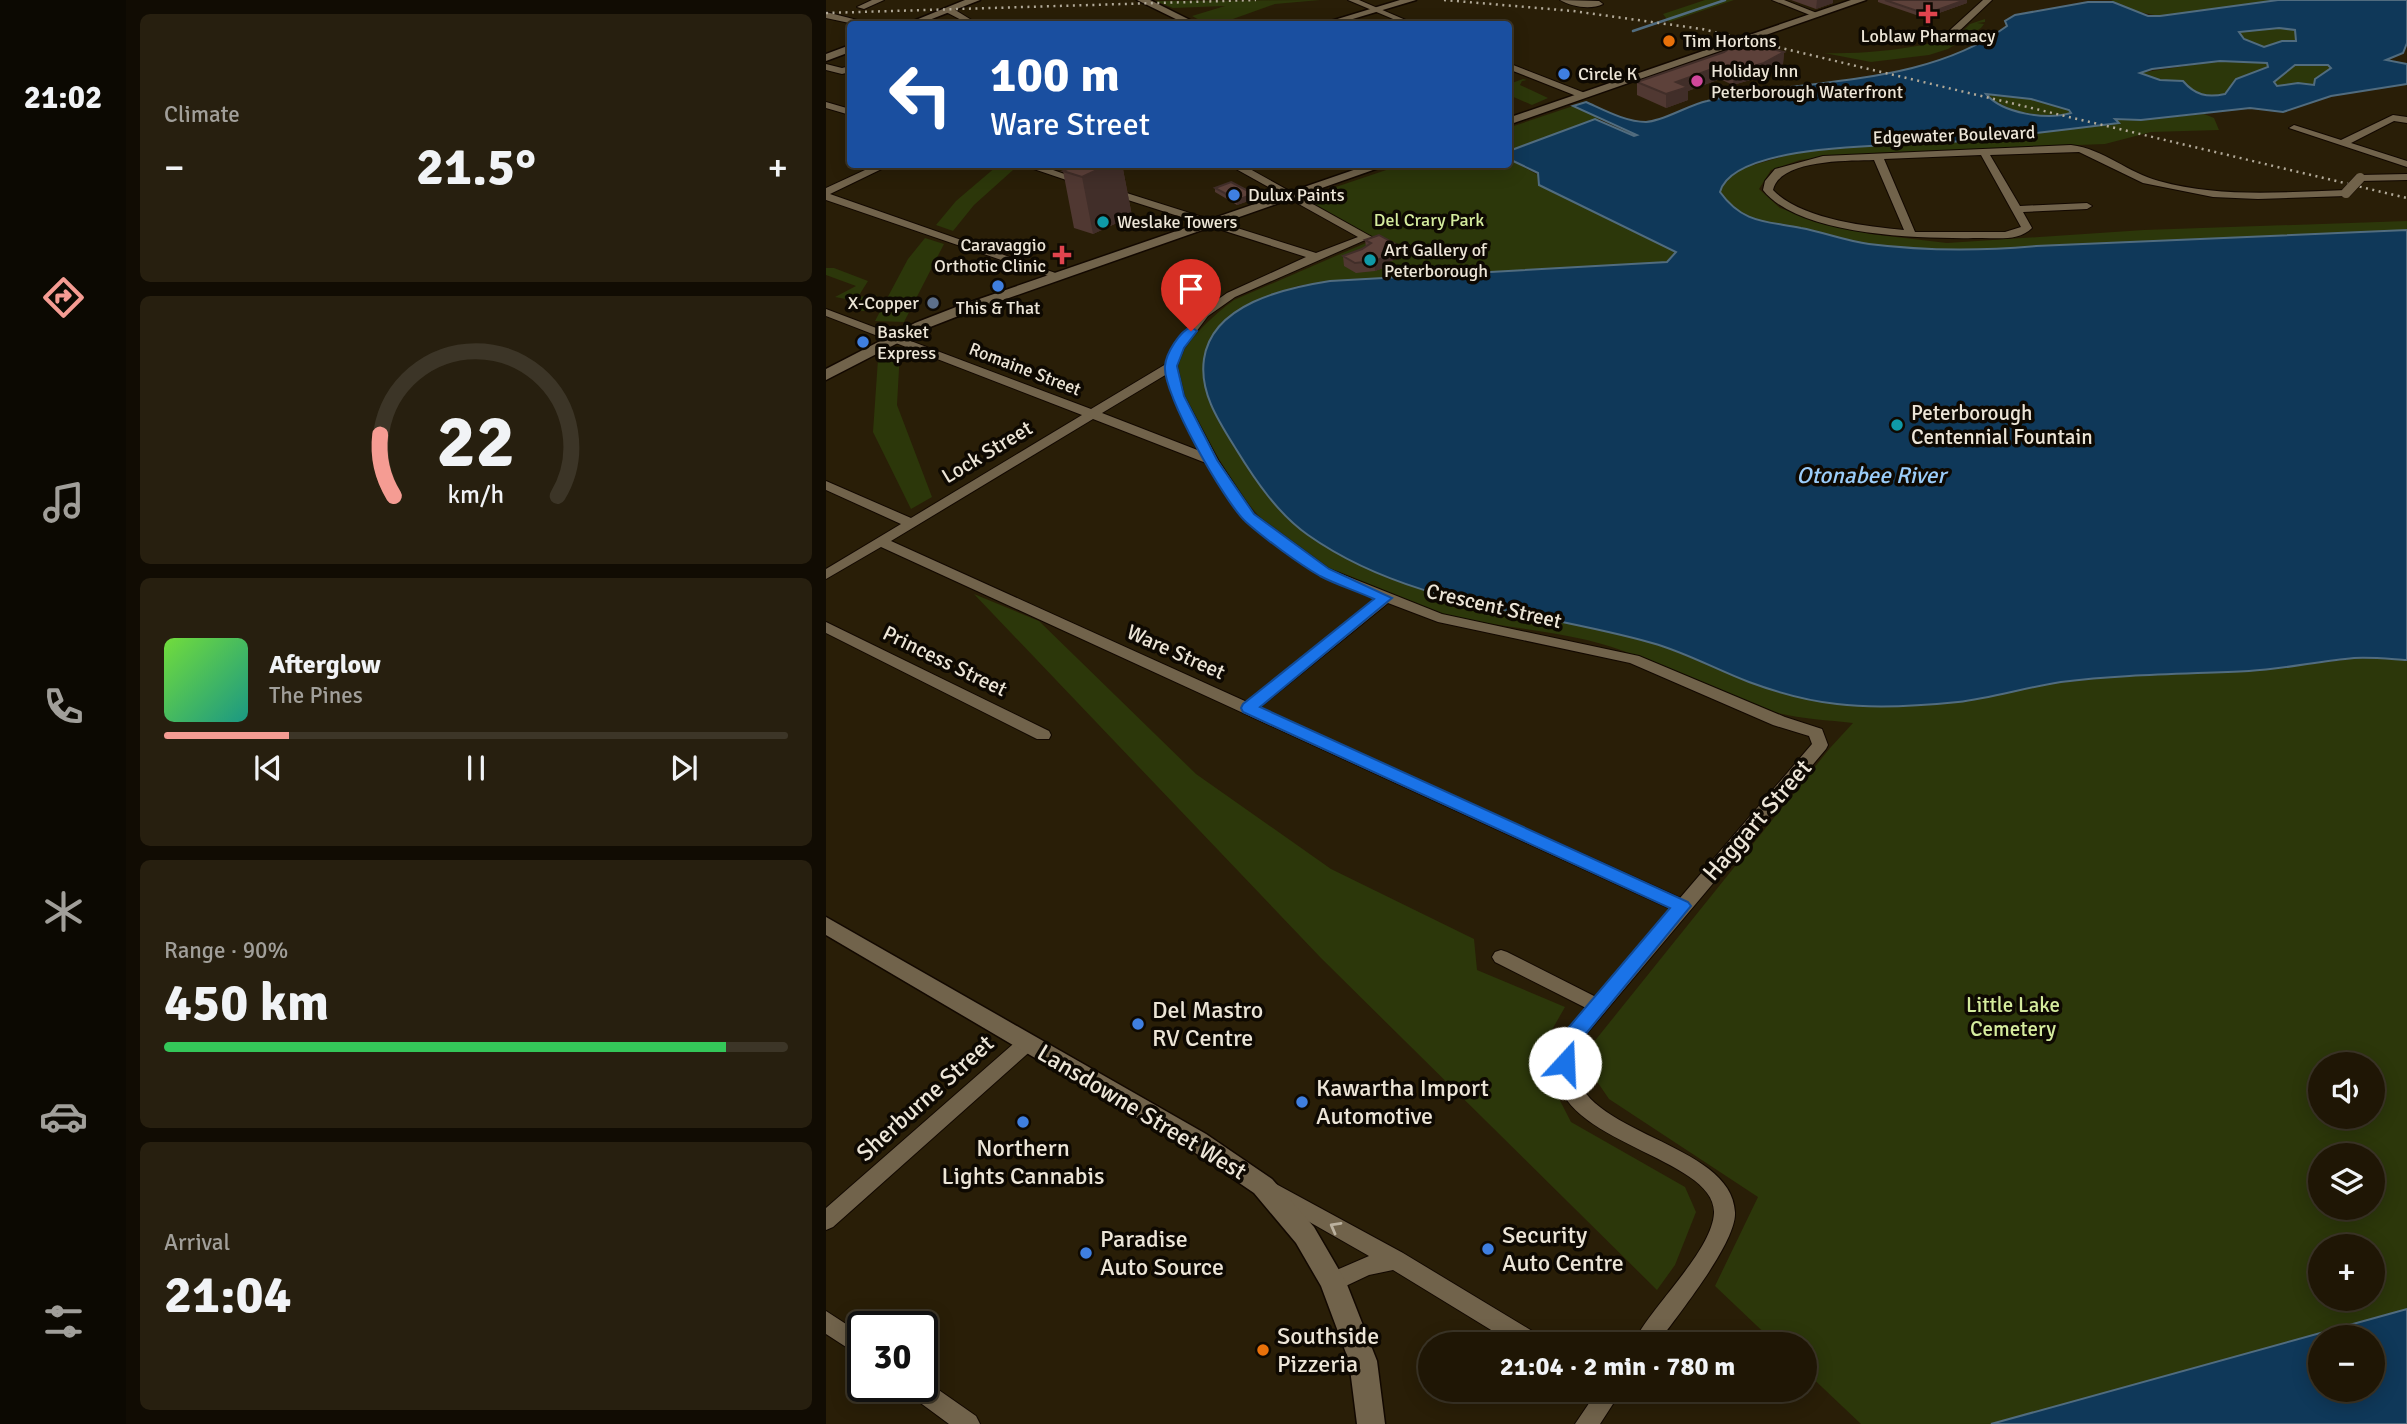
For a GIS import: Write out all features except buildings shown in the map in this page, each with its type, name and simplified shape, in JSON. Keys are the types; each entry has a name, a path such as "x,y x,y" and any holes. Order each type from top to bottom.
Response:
{"main road":[{"path":"919,21 975,0"},
{"path":"1142,0 1187,21"},
{"path":"1337,21 1411,0"},
{"path":"1512,121 1861,0"},
{"path":"826,58 847,49"},
{"path":"826,374 897,338 961,310 1372,168"},
{"name":"Lansdowne Street West","path":"826,925 1197,1141 1263,1186 1305,1235 1333,1282 1363,1361 1371,1424"}],"street":[{"path":"862,7 880,0"},
{"path":"1352,0 1404,21"},
{"path":"1564,0 1577,4 1599,4"},
{"path":"1776,0 1818,15"},
{"path":"1953,33 1988,0"},
{"path":"949,10 969,21"},
{"path":"826,15 850,21"},
{"path":"826,67 842,71 847,69"},
{"path":"1512,68 1582,95"},
{"path":"826,105 847,111"},
{"path":"2344,142 2393,118 2407,120"},
{"path":"2294,128 2407,164"},
{"name":"Edgewater Boulevard","path":"2018,209 2027,228 2025,231 2011,234 1933,236 1879,230 1805,214 1782,204 1770,195 1768,190 1774,175 1793,166 1832,158 2087,149 2134,176 2216,195 2263,197 2346,193 2360,178 2407,177"},
{"path":"1984,152 2018,209 2087,206"},
{"path":"1877,155 1911,234"},
{"path":"826,194 879,168"},
{"path":"1036,168 1316,257"},
{"path":"1171,366 1178,348 1204,314 1231,295 1367,237 1239,168"},
{"path":"826,194 1058,276"},
{"name":"Romaine Street","path":"826,312 1211,460"},
{"name":"Lock Street","path":"826,575 1171,366"},
{"name":"Crescent Street","path":"1171,366 1178,396 1211,460 1249,517 1324,572 1438,618 1634,659 1779,721 1816,733"},
{"path":"826,485 911,523"},
{"name":"Ware Street","path":"881,542 1682,906"},
{"path":"1249,708 1385,598"},
{"name":"Princess Street","path":"826,627 1043,735"},
{"name":"Haggart Street","path":"1652,1332 1718,1235 1725,1214 1724,1200 1712,1183 1611,1125 1575,1094 1569,1084 1565,1063 1569,1048 1576,1032 1821,745 1816,733"},
{"path":"1500,957 1598,1006"},
{"name":"Sherburne Street","path":"826,1221 1027,1043"},
{"path":"1263,1186 1395,1260 1514,1332"},
{"path":"1333,1282 1365,1266 1395,1260"},
{"path":"826,1321 847,1336"},
{"path":"937,1402 968,1424"},
{"path":"1587,1424 1602,1402"}],"green space":[{"path":"1320,0 1275,4 1227,21 1201,21 1192,16 1225,6 1173,8 1155,1"},
{"path":"1705,0 1734,0 1669,22 1663,14"},
{"path":"2111,0 2278,0 2160,16 2129,10"},
{"path":"1985,19 1985,22 1977,23 1984,24 1981,28 1948,49 1929,55 1871,62 1824,53 1874,52 1923,45 1944,36 1959,35 1970,24"},
{"path":"2279,28 2295,30 2296,41 2282,41 2264,47 2244,39 2239,31"},
{"path":"2220,61 2267,63 2268,67 2237,79 2225,94 2213,96 2192,90 2183,81 2160,80 2139,73"},
{"path":"2295,65 2328,65 2331,68 2315,79 2314,85 2298,83 2277,86 2274,82"},
{"path":"1527,80 1520,85 1548,98 1532,105 1512,96 1512,83"},
{"path":"1985,94 2031,99 2072,113 2026,113 2004,106"},
{"path":"1573,106 1602,118 1512,150 1512,127"},
{"path":"2204,114 2214,118 2219,130 2151,132 2105,144 1875,153 1800,160 1771,170 1759,189 1780,208 1813,219 1870,234 1947,243 2144,230 2407,221 2407,230 1994,249 1911,248 1860,243 1766,222 1746,216 1720,192 1723,182 1743,168 1813,148 1949,142 2118,123 2113,119 2141,120"},
{"name":"Little Lake Cemetery","path":"1512,161 1676,252 1667,262 1330,281 1297,286 1250,304 1226,432 1270,499 1307,535 1389,579 1657,644 1754,684 2059,683 2125,675 2254,671 2359,658 2407,660 2407,1309 2349,1325 2308,1325 2308,1336 1991,1424 1861,1424 1817,1382 1817,1332 1763,1332 1715,1286 1758,1197 1609,1099 1581,1058 1853,723 1774,712 1727,695 1635,655 1587,640 1446,615 1395,600 1319,564 1297,549 1257,514 1234,484 1193,417 1177,379 1177,363 1189,343 1207,322 1234,300 1375,239 1303,198 1392,168 1512,168"},
{"path":"995,168 1013,170 974,205 953,231 936,225 956,201"},
{"path":"925,238 944,244 904,322 875,321 908,259"},
{"path":"826,268 834,268 868,281 858,297 877,295 865,311 850,311 851,300 835,297 856,286 826,275"},
{"path":"900,351 897,405 932,497 911,509 873,432 878,359"},
{"path":"974,594 1039,621 1196,774 1331,869 1474,939 1477,970 1565,1007 1537,1056 1571,1122 1685,1187 1696,1212 1675,1265 1657,1290 1321,958"}],"water":[{"name":"Otonabee River","path":"2278,0 2407,0 2407,43 2403,53 2386,60 2407,64 2407,84 2331,96 2283,112 2250,108 2141,120 2115,119 2119,123 1971,140 1823,149 1755,163 1732,175 1720,192 1747,216 1766,222 1860,243 1911,248 1994,249 2407,230 2407,660 2354,658 2262,670 2085,679 1971,700 1913,706 1852,706 1826,703 1781,693 1749,682 1652,643 1431,592 1388,578 1347,559 1297,527 1277,507 1243,461 1207,395 1204,359 1210,340 1221,325 1253,302 1292,288 1330,281 1667,262 1676,252 1539,185 1538,173 1512,160 1512,150 1595,119 1637,135 1573,106 1586,102 1631,120 1653,121 1707,101 1745,93 1862,78 1938,61 1974,46 2007,26 2005,21 2015,15 2088,2 2113,2 2148,16","holes":["2279,28 2295,30 2296,41 2282,41 2264,47 2244,39 2239,32","2220,61 2267,63 2268,67 2236,79 2225,94 2213,96 2192,90 2183,81 2160,80 2140,73 2152,69","2295,65 2328,65 2331,68 2315,79 2314,85 2298,83 2277,86 2274,82","1986,94 2031,99 2069,110 2071,113 2050,116 2026,114 2003,106"]},
{"path":"2407,1309 2407,1424 1991,1424 2308,1336 2308,1402 2385,1402 2385,1325 2349,1325"}],"waterway":[{"path":"1633,31 1725,0"}],"railway":[{"path":"826,13 1256,0"},
{"path":"1444,0 1573,11 1702,29 2407,198"}],"place":[{"name":"Loblaw Pharmacy","path":"1928,14"},
{"name":"Tim Hortons","path":"1669,41"},
{"name":"Circle K","path":"1564,74"},
{"name":"Holiday Inn Peterborough Waterfront","path":"1697,81"},
{"name":"Dulux Paints","path":"1234,195"},
{"name":"Weslake Towers","path":"1103,222"},
{"name":"Caravaggio Orthotic Clinic","path":"1062,255"},
{"name":"Art Gallery of Peterborough","path":"1370,260"},
{"name":"This & That","path":"998,286"},
{"name":"X-Copper","path":"933,303"},
{"name":"Basket Express","path":"863,342"},
{"name":"Peterborough Centennial Fountain","path":"1897,425"},
{"name":"Del Mastro RV Centre","path":"1138,1024"},
{"name":"Kawartha Import Automotive","path":"1302,1102"},
{"name":"Northern Lights Cannabis","path":"1023,1122"},
{"name":"Security Auto Centre","path":"1488,1249"},
{"name":"Paradise Auto Source","path":"1086,1253"},
{"name":"Southside Pizzeria","path":"1263,1350"}],"route":[{"path":"1191,331 1178,348 1171,366 1178,396 1211,460 1249,517 1324,572 1385,598 1249,708 1682,906 1576,1032 1565,1063"}],"park label":[{"name":"Del Crary Park","path":"1429,220"}]}
